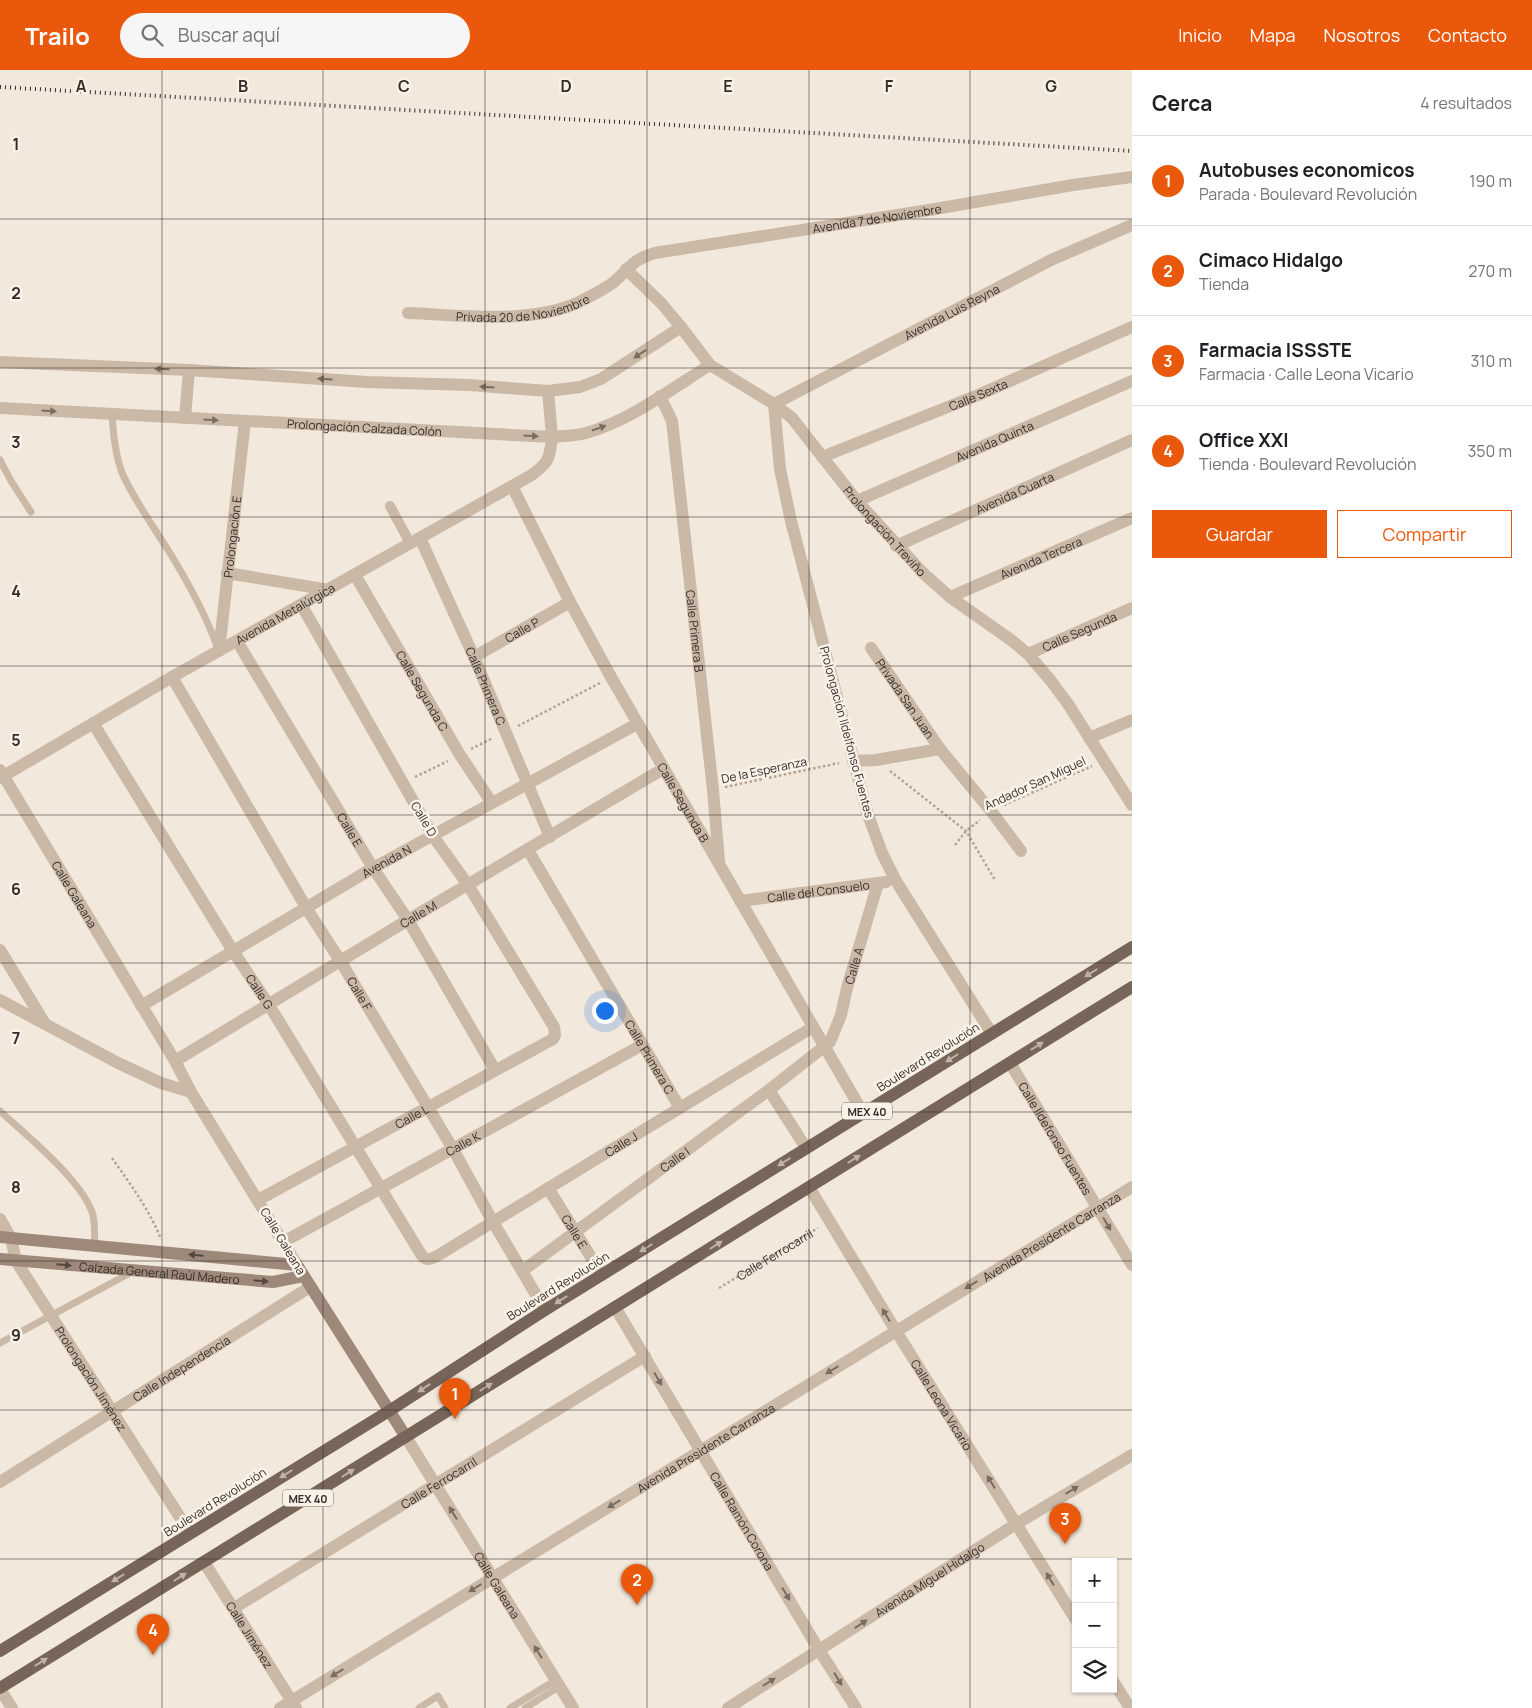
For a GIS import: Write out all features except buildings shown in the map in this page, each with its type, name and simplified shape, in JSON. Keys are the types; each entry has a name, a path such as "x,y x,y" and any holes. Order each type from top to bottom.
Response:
{"main road":[{"name":"Boulevard Revolución","path":"0,1651 389,1411 545,1310 1132,947"},
{"name":"MEX 40","path":"0,1689 1132,987"},
{"name":"Calzada General Raúl Madero","path":"6,1238 165,1252 300,1270"},
{"name":"Calzada General Raúl Madero","path":"0,1259 273,1282 300,1270"},
{"name":"Calle Galeana","path":"300,1270 406,1437"}],"street":[{"name":"Avenida 7 de Noviembre","path":"626,269 643,257 655,253 1132,177"},
{"name":"Avenida Luis Reyna","path":"774,404 1051,260 1132,225"},
{"name":"Privada 20 de Noviembre","path":"408,313 524,316 552,312 579,302 614,282 626,269"},
{"name":"Prolongación Treviño","path":"626,269 662,304 710,365 774,404 792,418 857,501 896,546 923,573 950,597 1028,654 1051,681 1132,805"},
{"name":"Calle Sexta","path":"822,457 978,394 1132,327"},
{"path":"0,362 189,370 367,382 469,385 548,391 580,387 601,379 681,328"},
{"name":"Prolongación Calzada Colón","path":"0,408 552,437 584,434 605,426 660,396 710,365"},
{"path":"185,418 189,370"},
{"name":"Avenida Quinta","path":"857,501 1132,381"},
{"name":"Avenida Metalúrgica","path":"1,775 172,677 302,606 543,467 550,455 552,437 548,391"},
{"name":"Calle Primera B","path":"660,396 672,421 721,868"},
{"name":"Prolongación Ildelfonso Fuentes","path":"774,404 780,469 791,521 867,812 882,852 896,881 992,1034"},
{"name":"Prolongación E","path":"219,651 245,421"},
{"name":"Avenida Cuarta","path":"896,546 1132,440"},
{"name":"Calle Segunda B","path":"512,486 570,602 637,724 863,1113"},
{"path":"390,506 415,540"},
{"name":"Avenida Tercera","path":"950,597 1132,518"},
{"name":"Calle Primera C","path":"415,540 474,657 550,837"},
{"path":"227,572 329,590"},
{"name":"Calle Segunda C","path":"355,575 460,755 492,803"},
{"name":"Calle P","path":"474,657 570,602"},
{"name":"Calle D","path":"302,606 433,836 468,885 554,1027"},
{"name":"Calle Segunda","path":"1028,654 1132,608"},
{"name":"Calle E","path":"237,641 373,868 408,920 495,1070"},
{"name":"Privada San Juan","path":"871,648 940,749 991,811"},
{"name":"Calle F","path":"172,677 307,909 454,1149 493,1222 545,1310"},
{"path":"1089,738 1132,720"},
{"name":"Calle G","path":"93,723 233,951 269,1005 422,1257 427,1260"},
{"name":"Avenida N","path":"141,1006 373,868 637,724"},
{"path":"853,760 876,760 940,749"},
{"name":"Calle M","path":"175,1061 663,769"},
{"name":"Calle Galeana","path":"1,775 300,1270"},
{"path":"991,811 1021,851"},
{"name":"Calle Primera C","path":"528,850 680,1108"},
{"name":"Calle del Consuelo","path":"740,901 896,881"},
{"name":"Calle A","path":"824,1046 830,1042 841,1015 847,988 878,883"},
{"path":"0,950 44,1022"},
{"path":"0,1000 118,1063 161,1083 191,1092"},
{"name":"Calle L","path":"258,1200 553,1039 555,1035 554,1027"},
{"name":"Calle J","path":"427,1260 431,1260 813,1027"},
{"name":"Calle K","path":"283,1242 642,1045"},
{"name":"Calle I","path":"522,1271 769,1090 824,1046"},
{"name":"Calle Ildefonso Fuentes","path":"1010,1063 1132,1265"},
{"path":"769,1090 806,1148"},
{"name":"Calle Leona Vicario","path":"809,1187 896,1331 1072,1614"},
{"name":"Avenida Presidente Carranza","path":"280,1708 293,1704 493,1578 1132,1187"},
{"name":"Calle E","path":"548,1188 602,1275"},
{"name":"Prolongación Jiménez","path":"0,1219 16,1261 190,1533"},
{"name":"Calle Independencia","path":"0,1482 310,1287"},
{"name":"Calle Ramón Corona","path":"615,1307 856,1708"},
{"name":"Calle Ferrocarril","path":"234,1608 645,1356"},
{"name":"Calle Galeana","path":"406,1437 573,1708"},
{"name":"Avenida Miguel Hidalgo","path":"728,1708 1016,1524 1132,1455"},
{"name":"Calle Jiménez","path":"204,1562 293,1704"},
{"path":"1117,1688 1130,1708"},
{"path":"0,1689 12,1708"}],"lane":[{"path":"112,414 113,431 122,473 185,578 206,617 219,651"},
{"path":"0,460 11,481 32,512"},
{"path":"0,1111 73,1180 85,1197 92,1213 95,1230 94,1246"},
{"path":"0,1343 135,1271"},
{"path":"510,1708 558,1683"},
{"path":"525,1708 558,1683"},
{"path":"419,1708 438,1696 445,1708"}],"path":[{"name":"De la Esperanza","path":"713,790 853,760"},
{"path":"876,760 966,831 995,880"},
{"name":"Andador San Miguel","path":"955,845 966,831 991,811 1104,761"},
{"path":"112,1158 151,1216 165,1252"},
{"name":"Calle Ferrocarril","path":"719,1288 830,1221"}],"railway":[{"path":"0,87 1132,151"}],"place":[{"name":"Autobuses economicos","path":"455,1419"},
{"name":"Farmacia ISSSTE","path":"1065,1544"},
{"name":"Cimaco Hidalgo","path":"637,1605"},
{"name":"Office XXI","path":"153,1655"}]}
